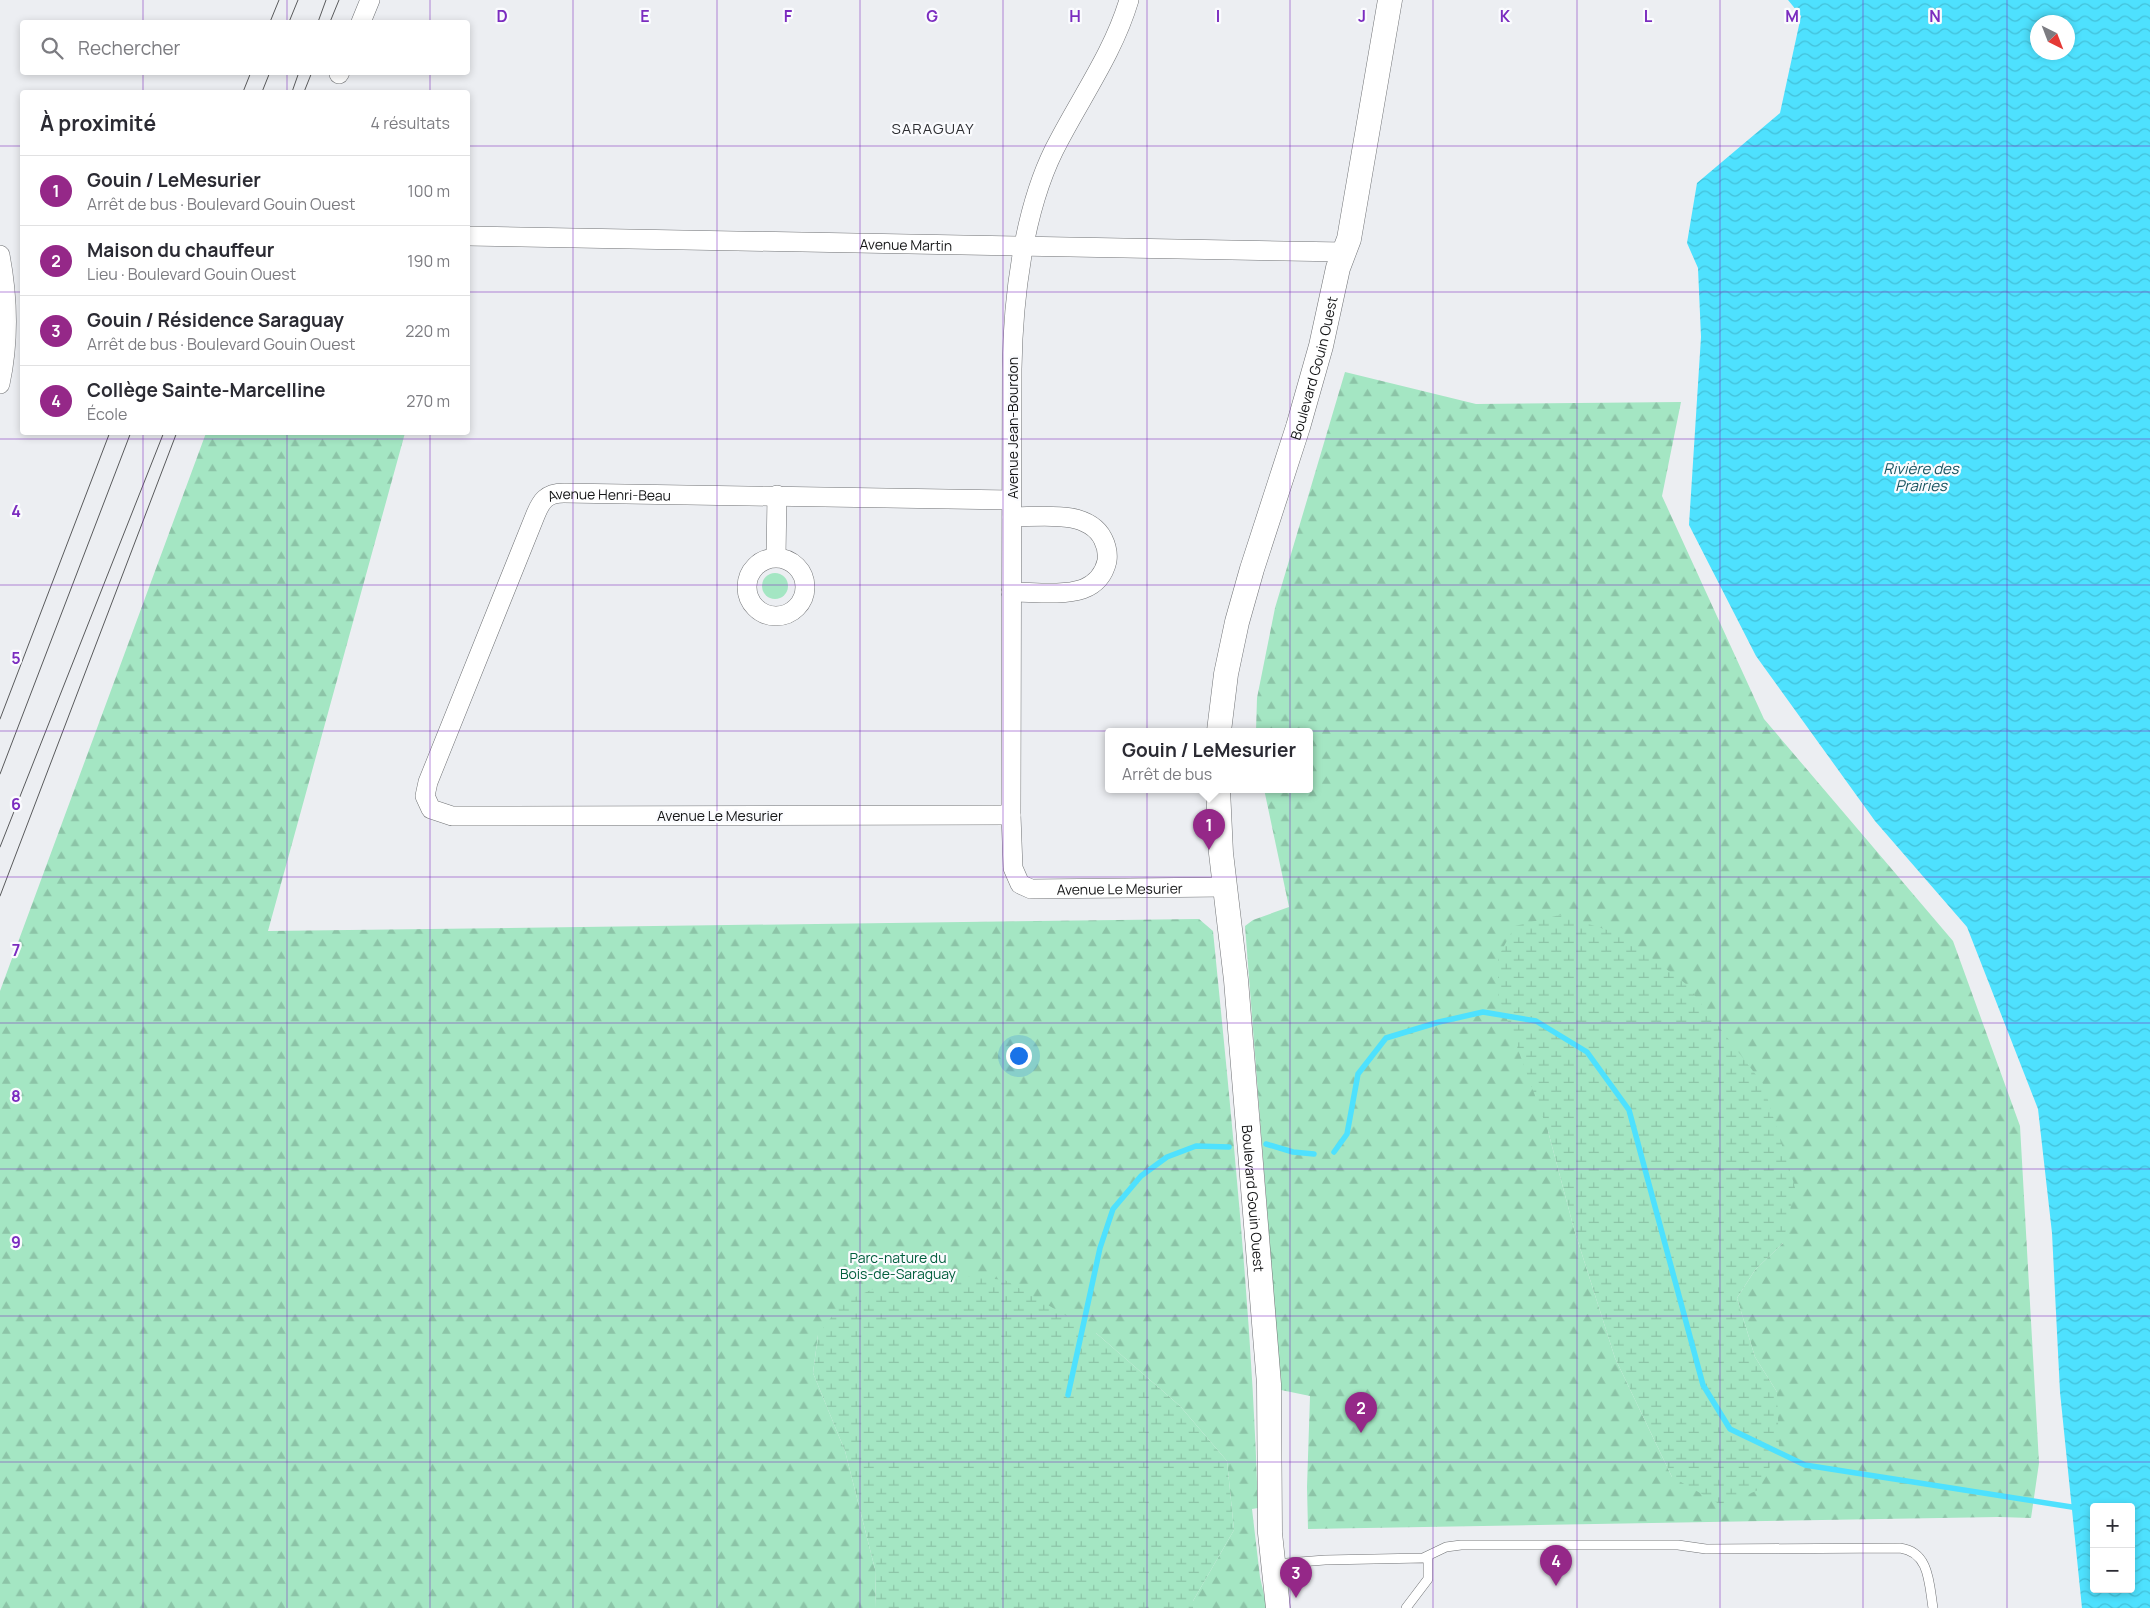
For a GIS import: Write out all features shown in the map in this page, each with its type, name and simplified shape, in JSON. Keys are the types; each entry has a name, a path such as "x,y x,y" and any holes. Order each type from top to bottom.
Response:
{"street":[{"path":"362,20 370,0"},
{"name":"Avenue Jean-Bourdon","path":"1016,880 1013,868 1011,815 1011,508 1013,329 1020,270 1038,192 1048,164 1110,50 1129,0"},
{"name":"Boulevard Gouin Ouest","path":"1219,728 1226,674 1237,622 1252,569 1298,427 1321,346 1338,268 1350,240 1390,0"},
{"name":"Avenue Martin","path":"470,236 1344,252"},
{"path":"0,255 5,293 6,326 0,384"},
{"name":"Avenue Henri-Beau","path":"431,809 425,796 428,782 542,499 558,492 777,495 1011,508 1082,520 1099,532 1107,549 1108,558 1095,583 1084,588 1066,592 1011,592"},
{"path":"776,558 777,495"},
{"name":"Boulevard Gouin Ouest","path":"1218,793 1225,887 1236,980 1260,1294 1269,1384 1270,1524 1278,1608"},
{"name":"Avenue Le Mesurier","path":"431,809 444,814 460,816 1011,815"},
{"name":"Avenue Le Mesurier","path":"1016,880 1024,887 1040,889 1225,887"}],"lane":[{"path":"1273,1564 1428,1556 1446,1547 1461,1545 1678,1545 1706,1549 1900,1548 1912,1551 1924,1564 1928,1576 1932,1608"},
{"path":"1406,1608 1428,1579 1428,1556"}],"green space":[{"path":"1345,372 1476,404 1681,402 1662,496 1764,719 1953,941 2020,1126 2039,1463 2031,1518 1308,1529 1307,1487 1310,1396 1281,1390 1245,926 1253,920 1289,907 1265,793 1313,793 1313,728 1256,728 1257,698 1275,608","holes":["1548,1131 1783,1243 1755,1270 1737,1298 1755,1357 1777,1392 1672,1477 1615,1358 1574,1229"]},
{"name":"Parc-nature du Bois-de-Saraguay","path":"205,435 404,435 268,931 1199,919 1213,931 1240,1219 1251,1363 1258,1508 1252,1509 1260,1577 1267,1608 1193,1608 1193,1601 1234,1530 1227,1461 1180,1406 1096,1333 818,1335 813,1373 845,1451 875,1569 876,1608 0,1608 0,991"},
{"path":"775,573 784,577 788,586 784,595 775,599 766,595 762,586 766,577"},
{"path":"1560,915 1620,934 1686,984 1763,1084 1795,1187 1783,1243 1755,1270 1737,1298 1755,1357 1777,1392 1779,1449 1758,1490 1723,1506 1672,1477 1615,1358 1574,1229 1548,1131 1498,995 1498,957 1515,926"},
{"path":"913,1271 1005,1280 1096,1333 1180,1406 1227,1461 1234,1530 1193,1601 1193,1608 876,1608 875,1569 845,1451 813,1373 818,1335 842,1303"}],"water":[{"name":"Rivière des Prairies","path":"1788,0 2150,0 2150,1608 2082,1608 2060,1392 2052,1233 2038,1109 1967,927 1875,821 1756,656 1689,525 1701,337 1698,268 1687,243 1697,183 1780,113 1801,16"}],"waterway":[{"path":"1334,1152 1347,1134 1358,1074 1386,1038 1439,1022 1483,1012 1536,1021 1587,1052 1629,1110 1703,1385 1730,1429 1805,1465 2078,1508"},
{"path":"1266,1144 1293,1152 1314,1154"},
{"path":"1068,1395 1100,1248 1113,1209 1141,1176 1167,1157 1196,1146 1229,1147"}],"tram line":[{"path":"271,20 279,0"},
{"path":"290,20 298,0"},
{"path":"319,20 326,0"},
{"path":"331,20 339,0"},
{"path":"244,90 250,75"},
{"path":"263,90 269,75"},
{"path":"293,90 298,75"},
{"path":"305,90 311,75"},
{"path":"0,719 109,435"},
{"path":"0,774 130,435"},
{"path":"0,847 163,435"},
{"path":"0,896 176,435"}],"place":[{"name":"Gouin / LeMesurier","path":"1209,850"},
{"name":"Maison du chauffeur","path":"1361,1433"},
{"name":"Collège Sainte-Marcelline","path":"1556,1586"},
{"name":"Gouin / Résidence Saraguay","path":"1296,1598"}],"district":[{"name":"SARAGUAY","path":"933,128"}]}
